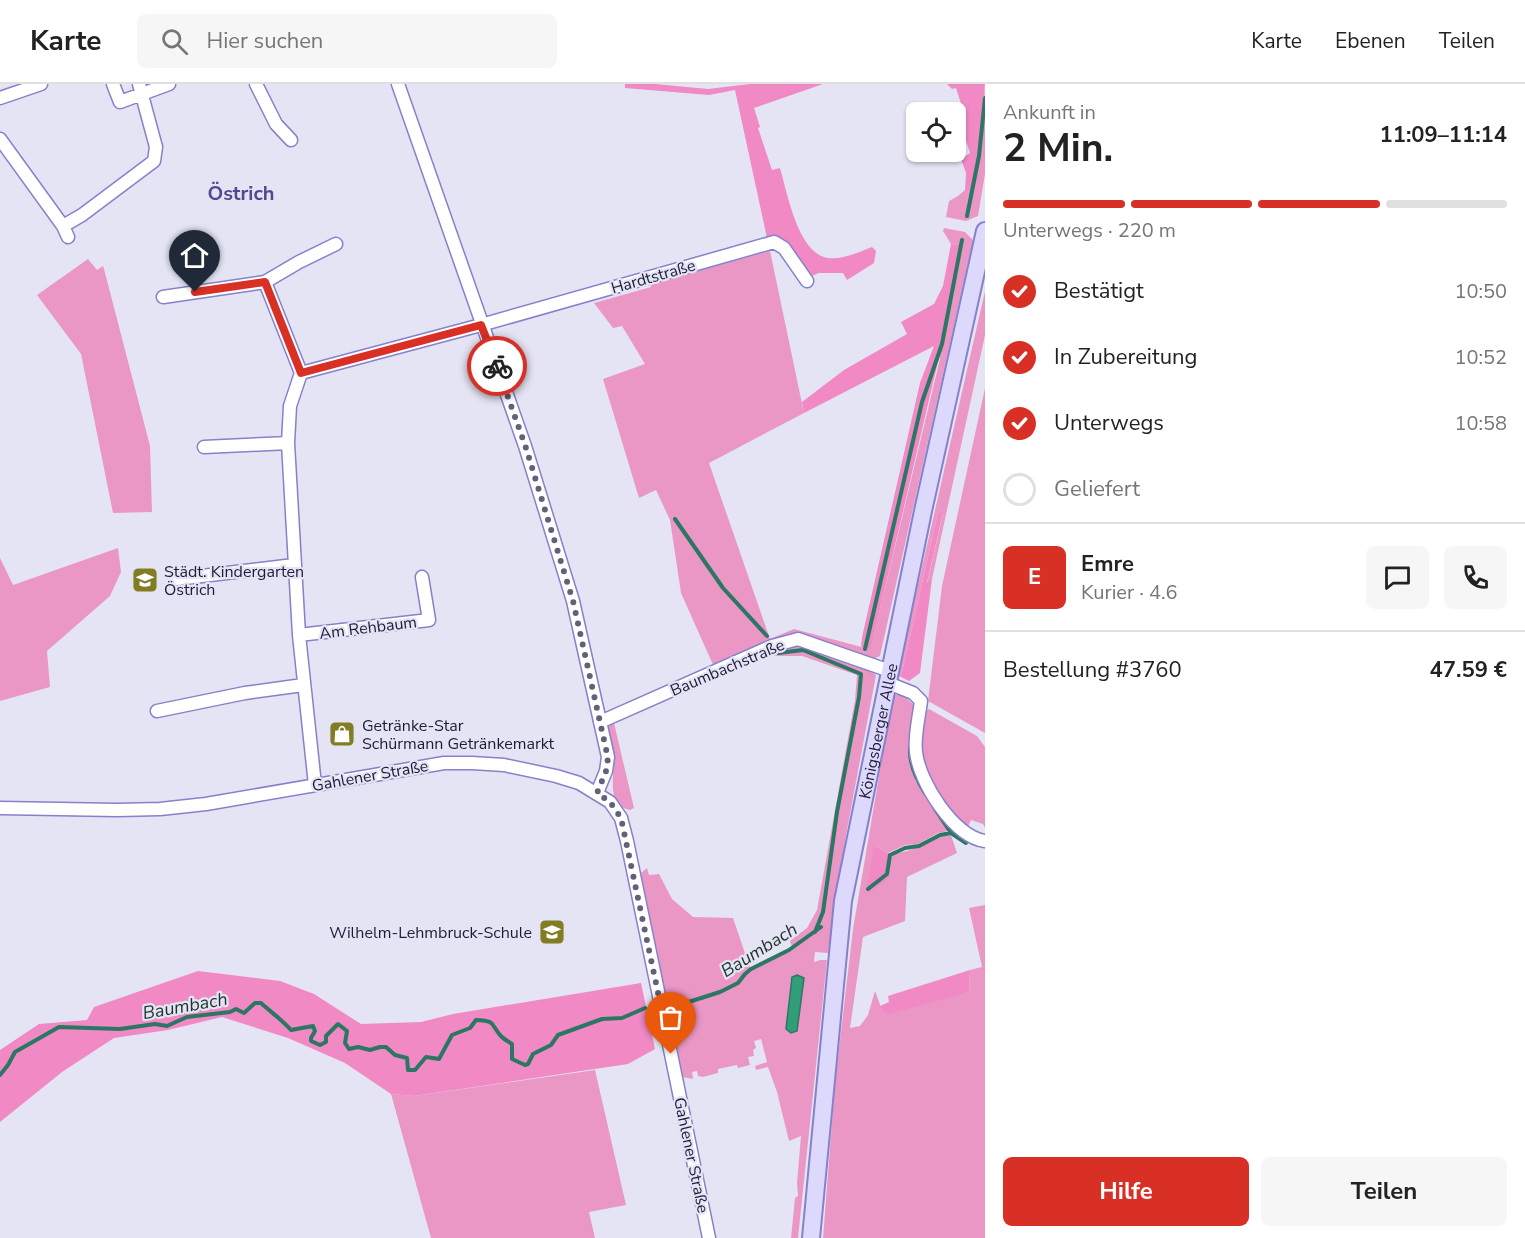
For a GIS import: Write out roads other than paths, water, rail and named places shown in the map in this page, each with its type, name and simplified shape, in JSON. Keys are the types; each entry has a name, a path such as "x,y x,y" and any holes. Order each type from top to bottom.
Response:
{"main road":[{"name":"Königsberger Allee","path":"811,1238 843,900 923,511 985,231"}],"street":[{"path":"0,98 41,84"},
{"path":"113,84 120,102 140,89 169,84"},
{"path":"256,84 276,124 291,140"},
{"path":"398,84 525,446 573,601 608,758 606,771 597,793"},
{"path":"0,139 65,231 82,215 154,161 156,147 140,89"},
{"name":"Hardtstraße","path":"481,325 774,242 784,248 807,281"},
{"path":"163,297 265,282 336,244"},
{"path":"265,282 301,373 481,325"},
{"name":"Am Rehbaum","path":"301,373 290,406 288,442 299,635 315,785"},
{"path":"204,447 288,442"},
{"path":"177,579 294,565"},
{"name":"Am Rehbaum","path":"299,635 429,620 422,577"},
{"name":"Baumbachstraße","path":"600,722 772,646 798,639 814,643 889,677 914,693 921,701 916,754 921,773 934,796 958,826 976,840 985,841"},
{"path":"157,711 245,693 303,685"},
{"name":"Gahlener Straße","path":"0,808 160,809 206,804 444,763 504,765 556,776 579,783 597,793 610,802 621,818 627,841 709,1238"}],"waterway":[{"path":"967,216 979,156 985,98"},
{"path":"865,649 922,402 942,344 962,240"},
{"path":"675,519 723,588 767,636"},
{"path":"778,653 803,650 861,674 859,697 837,812 823,912 815,932"},
{"path":"910,747 914,771 925,793"},
{"path":"935,809 951,833"},
{"name":"Baumbach","path":"868,889 887,874 890,855 905,848 919,846 940,835 951,833 966,843"},
{"name":"Baumbach","path":"676,1006 720,992 738,983 751,969 789,950 821,927"},
{"name":"Baumbach","path":"0,1075 15,1052 59,1027 120,1029 155,1024 167,1026 187,1017 230,1012 236,1009 244,1013 255,1003 261,1003 291,1030 313,1026 315,1031 311,1041 320,1045 326,1042 326,1036 338,1024 347,1031 345,1043 349,1049 358,1047 370,1050 386,1047 395,1055 407,1058 408,1070 415,1070 426,1057 439,1059 452,1035 470,1028 476,1020 492,1023 501,1036 512,1044 512,1059 525,1065 528,1064 533,1054 551,1045 558,1035 602,1019 622,1018 645,1008"}],"place":[{"name":"Städt. Kindergarten Östrich","path":"145,580"},
{"name":"Getränke-Star Schürmann Getränkemarkt","path":"342,734"},
{"name":"Wilhelm-Lehmbruck-Schule","path":"552,932"}],"district":[{"name":"Östrich","path":"241,193"}]}
